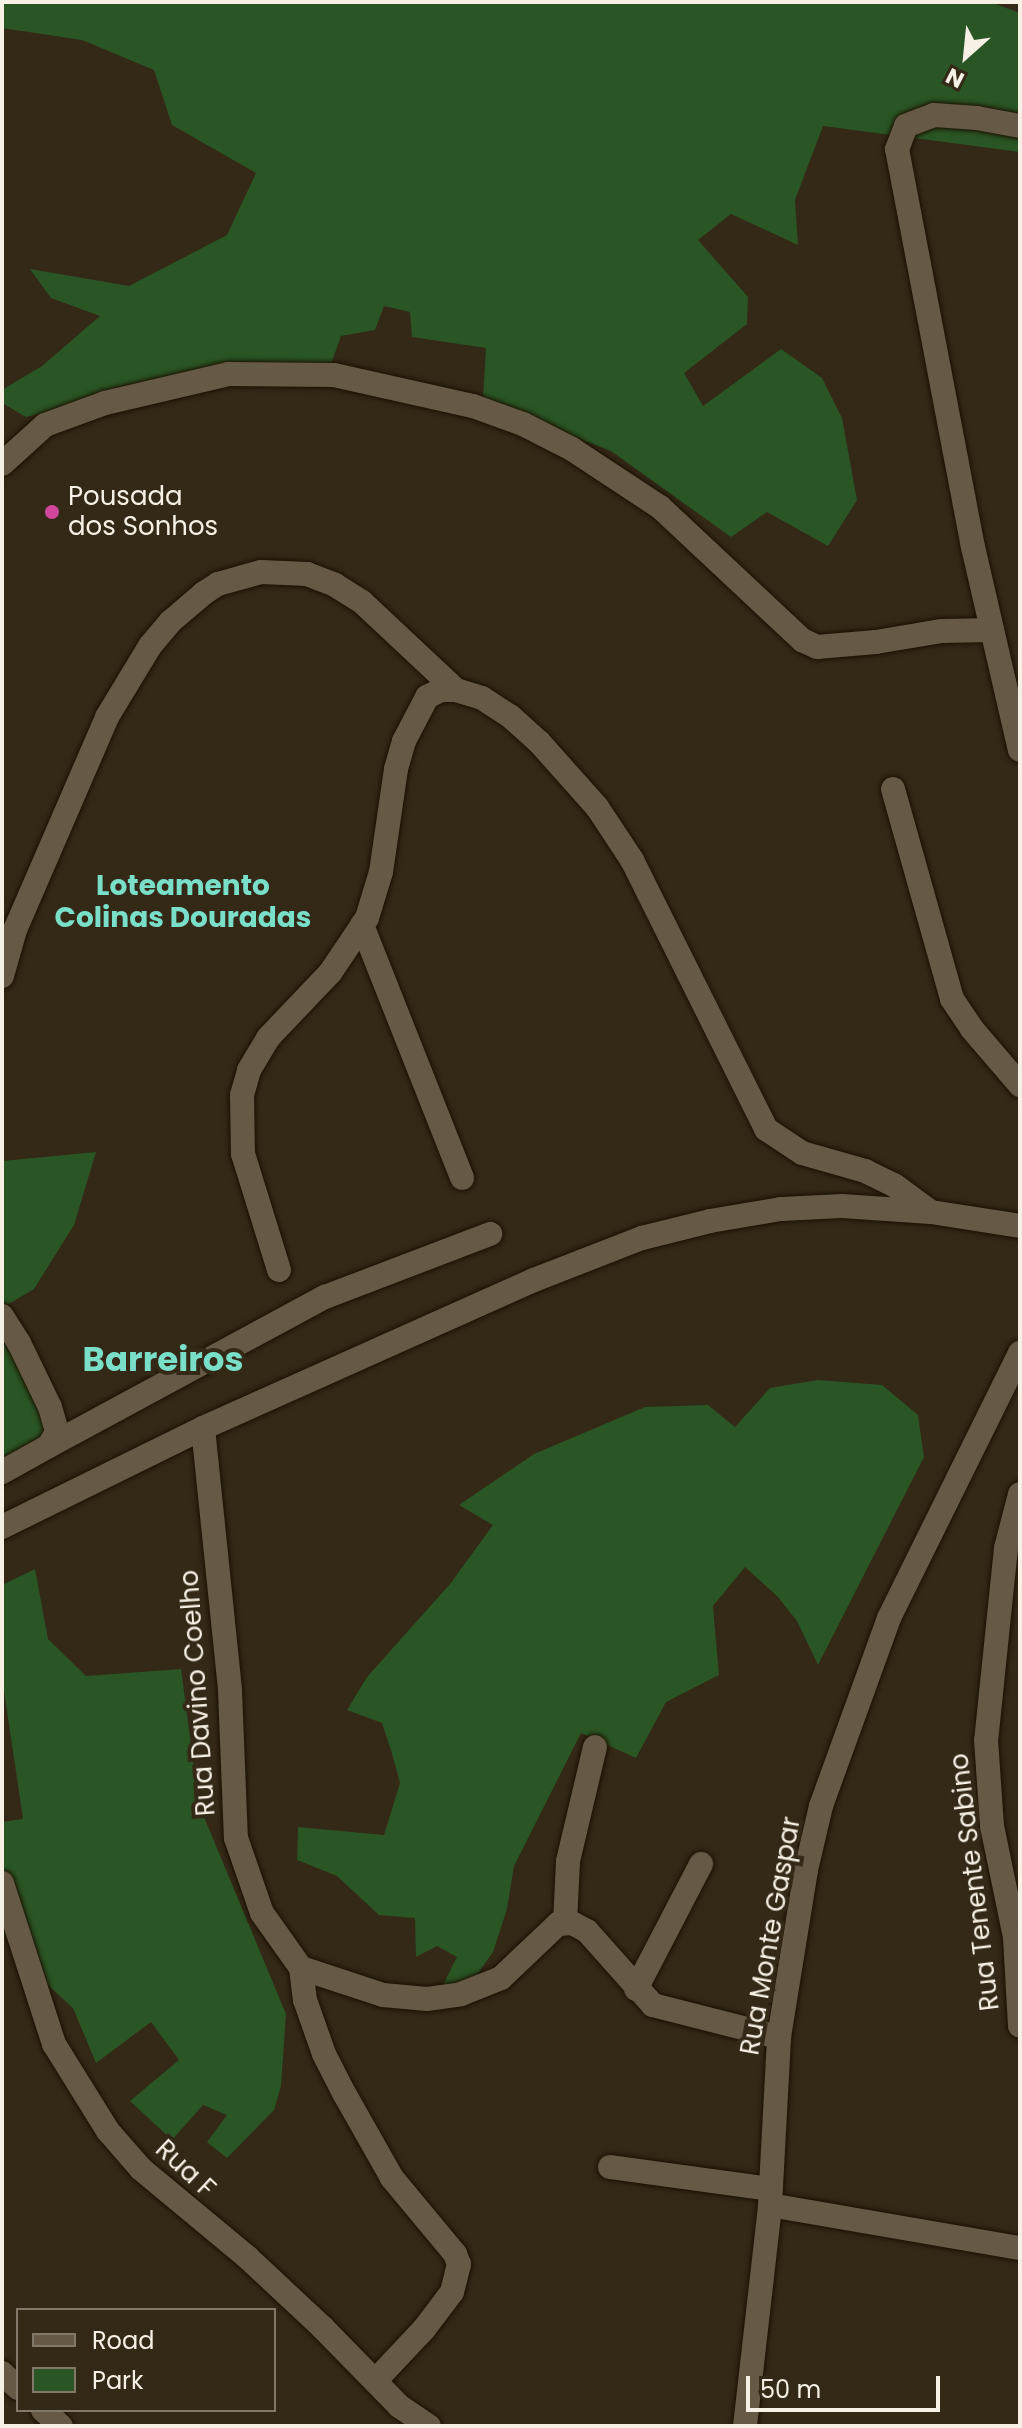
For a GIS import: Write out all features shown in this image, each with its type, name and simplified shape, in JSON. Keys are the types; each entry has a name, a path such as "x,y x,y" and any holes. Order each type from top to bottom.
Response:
{"street":[{"path":"1020,126 977,118 934,115 914,121 901,133 897,159 992,630 1020,750"},
{"path":"4,456 45,425 79,410 229,374 334,375 382,383 473,406 523,424 572,449 660,507 802,640 817,647 876,642 942,631 992,630"},
{"path":"2,976 15,930 107,717 150,646 170,622 218,584 261,572 307,574 335,585 362,602 456,690"},
{"path":"279,1270 243,1154 242,1095 263,1046 330,973 362,925 381,872 396,769 404,741 427,697 441,690 456,690 482,698 510,716 555,759 597,807 632,860 766,1129 802,1153 877,1177 931,1212"},
{"path":"893,789 952,999 972,1029 1020,1085"},
{"path":"362,925 462,1178"},
{"path":"2,1527 203,1428 534,1280 642,1238 710,1221 781,1209 842,1206 931,1212 1020,1226"},
{"path":"2,1472 325,1297 490,1234"},
{"path":"2,1316 19,1343 56,1425 57,1435 49,1446"},
{"name":"Rua Monte Gaspar","path":"745,2426 770,2197 779,2037 809,1857 821,1806 889,1618 1020,1353"},
{"name":"Rua Davino Coelho","path":"203,1428 230,1691 236,1838 262,1913 301,1968"},
{"name":"Rua Tenente Sabino","path":"1020,1494 1006,1548 986,1740 992,1826 1005,1879 1019,1982 1020,2026"},
{"path":"565,1923 573,1830 595,1747"},
{"path":"636,1989 701,1864"},
{"name":"Rua F","path":"2,1883 54,2044 85,2099 108,2131 141,2169 247,2257 375,2381 393,2416 429,2426"},
{"path":"565,1923 587,1931 653,2005 666,2011 779,2037"},
{"path":"375,2381 424,2329 452,2292 459,2275 459,2264 455,2254 392,2178 344,2093 324,2054 305,2000 301,1968 383,1995 427,1999 461,1994 501,1978 548,1933 565,1923"},
{"path":"610,2167 1020,2248"},
{"path":"45,2412 61,2426"}],"green space":[{"path":"2,2 990,2 1020,13 1020,152 823,126 795,200 798,245 731,214 698,240 748,297 747,324 684,373 703,406 781,349 822,378 842,418 857,500 828,546 767,512 731,537 611,451 483,400 486,348 412,337 410,312 384,306 375,330 341,336 330,367 254,362 26,417 2,403 2,390 42,366 100,316 51,298 30,269 129,286 227,235 256,173 172,125 154,70 82,40 2,28"},
{"path":"96,1152 74,1225 34,1289 2,1308 2,1161"},
{"path":"2,1333 26,1371 49,1436 2,1472"},
{"path":"818,1380 882,1385 918,1415 924,1457 818,1665 797,1621 777,1596 745,1567 713,1606 719,1675 666,1702 636,1758 581,1733 514,1866 507,1909 493,1952 476,1976 441,1989 457,1957 437,1946 416,1957 415,1918 379,1915 337,1876 297,1860 298,1827 384,1835 400,1783 391,1750 382,1723 347,1710 367,1677 450,1584 493,1525 459,1505 534,1454 645,1407 708,1405 735,1427 770,1388"},
{"path":"35,1569 48,1639 86,1676 181,1669 199,1805 286,2014 281,2086 274,2110 227,2158 207,2142 227,2115 203,2105 172,2140 130,2101 179,2060 151,2022 96,2063 73,2008 27,1966 2,1932 2,1822 23,1819 2,1677 2,1585"}],"place":[{"name":"Pousada dos Sonhos","path":"52,512"}],"district":[{"name":"Loteamento Colinas Douradas","path":"183,902"},
{"name":"Barreiros","path":"163,1360"}]}
